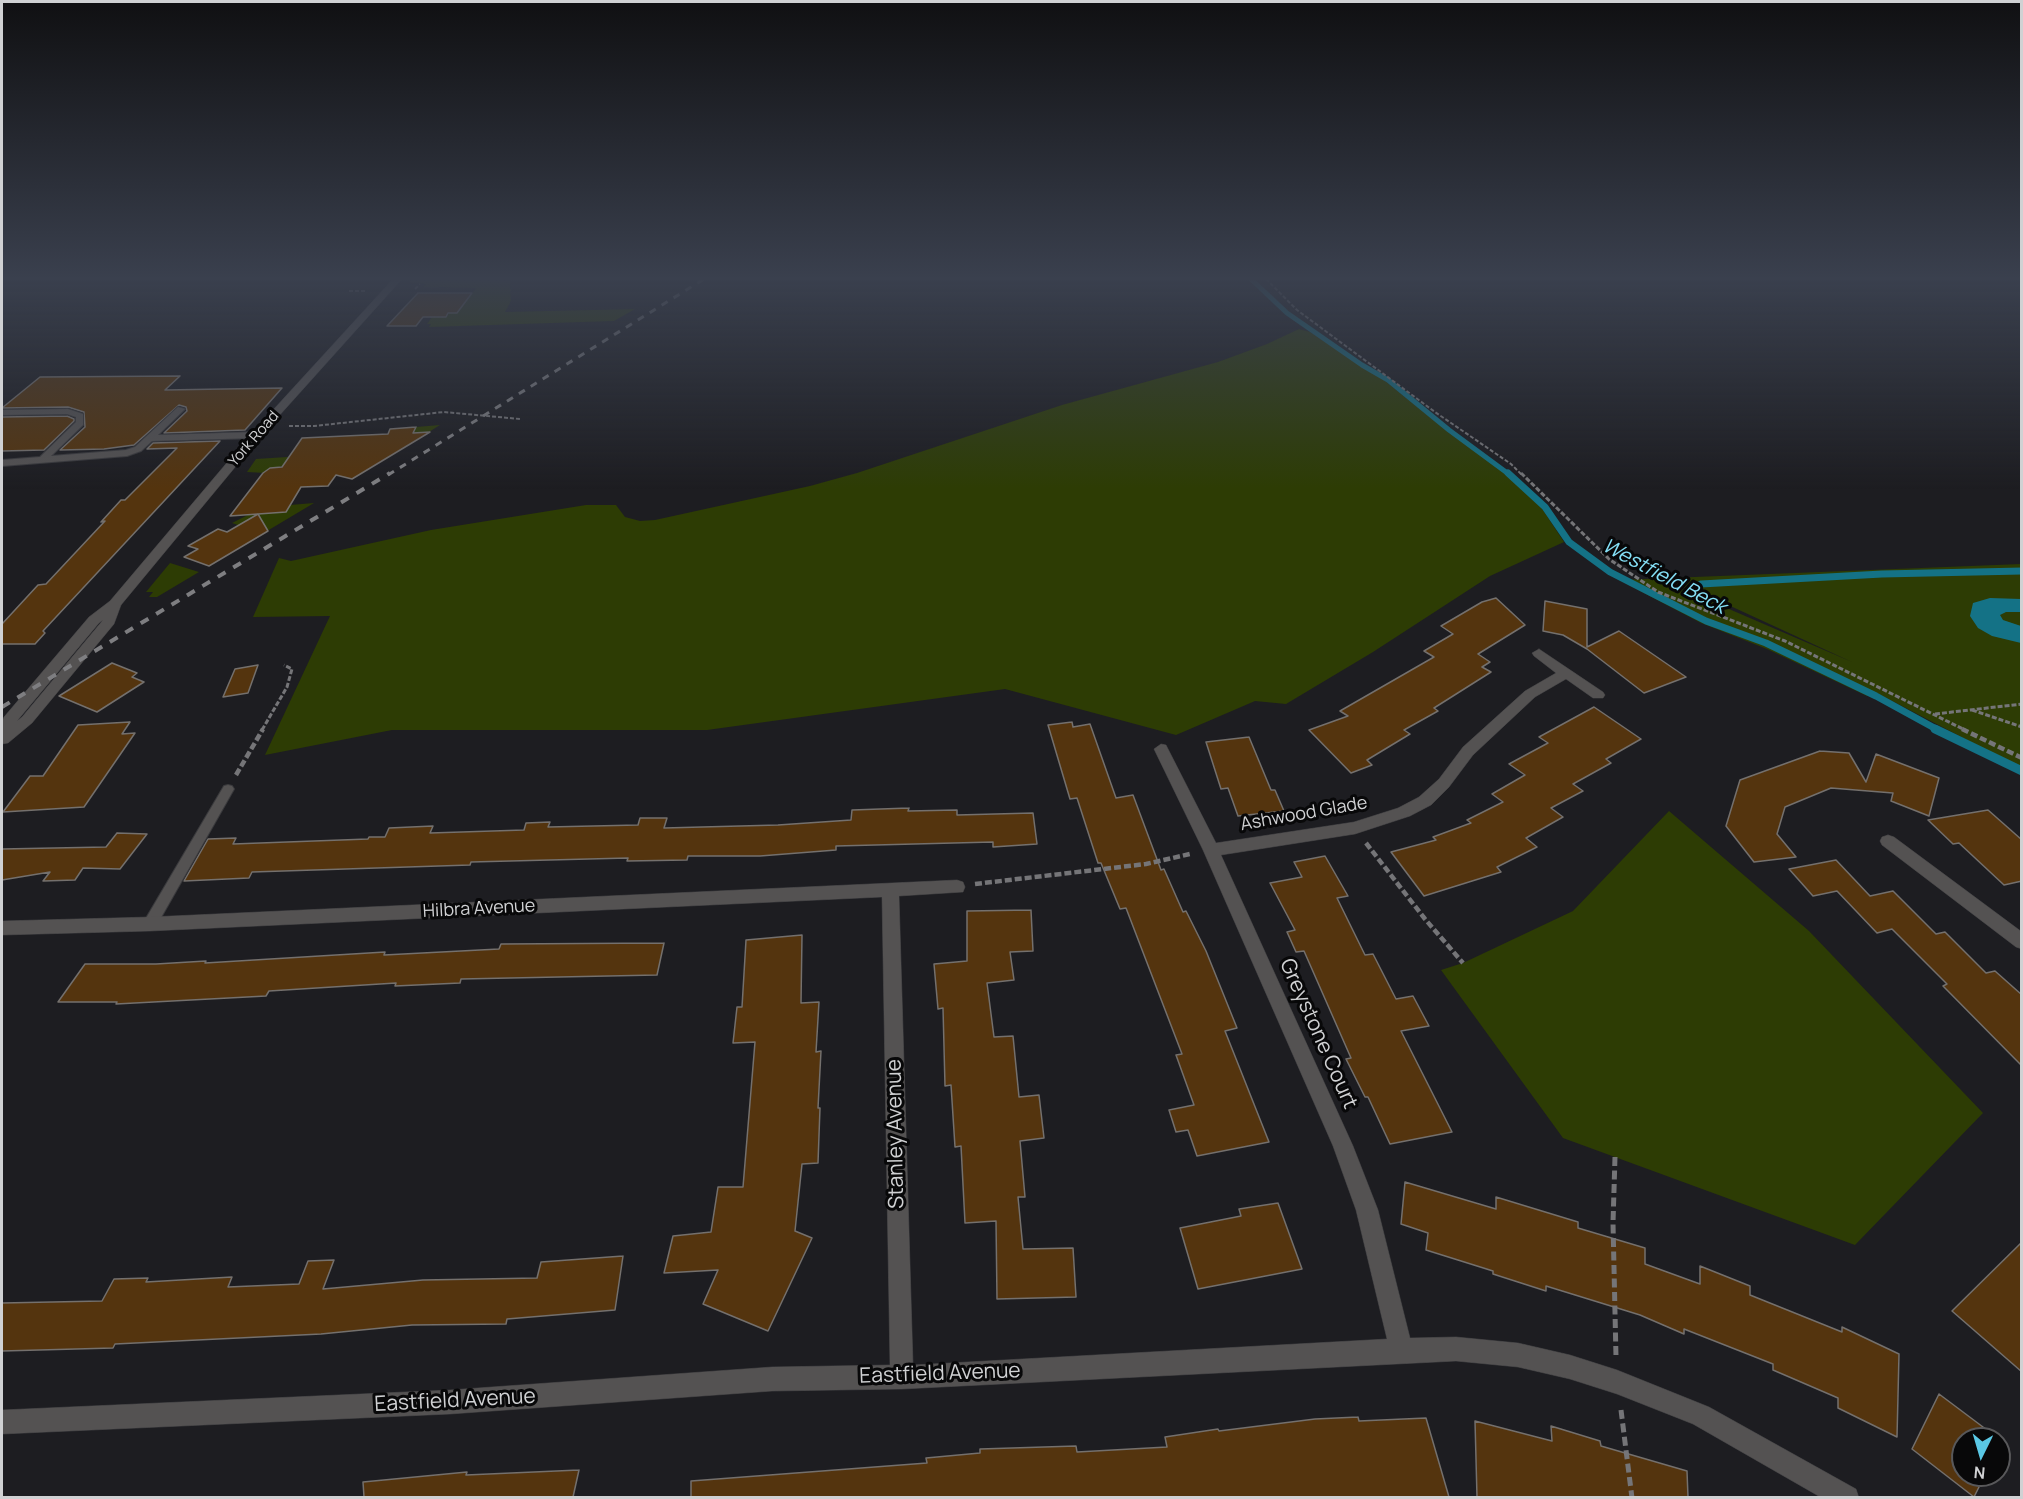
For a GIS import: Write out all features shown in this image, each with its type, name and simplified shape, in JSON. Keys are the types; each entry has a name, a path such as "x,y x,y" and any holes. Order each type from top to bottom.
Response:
{"street":[{"name":"York Road","path":"2,740 27,720 109,621 115,604 260,431 335,349"},
{"path":"1539,653 1598,695"},
{"name":"Ashwood Glade","path":"1211,850 1355,828 1404,812 1425,801 1444,783 1468,751 1530,694 1566,673"},
{"name":"Greystone Court","path":"1161,749 1211,850 1343,1146 1367,1210 1401,1350"},
{"path":"1888,841 2022,942"},
{"name":"Hilbra Avenue","path":"2,928 150,924 957,887"},
{"name":"Stanley Avenue","path":"890,890 902,1377"},
{"name":"Eastfield Avenue","path":"2,1422 450,1402 772,1379 902,1377 1456,1349 1518,1355 1570,1366 1617,1382 1701,1415 1847,1497"}],"lane":[{"path":"2,463 127,453 138,449 181,409"},
{"path":"2,412 68,411 80,416 80,423 41,460"},
{"path":"150,438 260,431"},
{"path":"150,924 228,789"}],"path":[{"path":"1350,349 1511,464 1609,559 1658,592 1785,641 2022,758"},
{"path":"260,431 444,412 520,419"},
{"path":"228,789 287,687 291,669 284,665"},
{"path":"1934,714 2022,704"},
{"path":"1969,709 2022,727"},
{"path":"1355,828 1425,920 1463,963"},
{"path":"957,887 1146,864 1211,850"},
{"path":"1615,1157 1613,1223 1617,1382 1632,1497"}],"green space":[{"path":"1254,349 1336,349 1384,380 1446,430 1495,464 1541,507 1564,542 1490,576 1373,652 1286,704 1255,701 1176,735 1005,689 707,730 392,730 265,755 330,616 253,617 279,558 291,561 431,530 586,505 616,505 625,517 640,521 655,520 810,486 857,473 1062,405 1218,362"},
{"path":"440,425 392,455 384,453 270,468 266,473 247,472 256,459 334,454 345,436 365,435 372,438 411,436 416,427"},
{"path":"314,503 252,540 250,529 232,523 250,514 290,505"},
{"path":"170,563 199,572 157,597 149,597 153,592 146,592"},
{"path":"2021,564 2021,768 1875,692 1867,696 1767,649 1701,623 1619,580","holes":["1671,583 1713,598 1852,662"]},
{"path":"1669,811 1809,931 1983,1113 1855,1245 1563,1138 1441,970 1463,963 1573,911"}],"water":[{"path":"1990,598 2021,599 2021,612 2006,612 2000,615 2003,620 2021,626 2021,643 1992,636 1978,628 1970,616 1973,603"}],"building":[{"path":"180,376 165,390 282,388 245,430 164,433 187,411 186,407 179,405 134,445 104,449 60,450 85,427 84,412 68,407 2,408 40,377"},
{"path":"67,416 74,421 44,450 2,451 2,417"},
{"path":"416,427 413,433 430,432 352,479 336,475 328,486 301,487 286,512 230,516 263,473 270,468 282,467 302,438 388,434 390,429"},
{"path":"220,441 43,631 45,633 35,644 2,644 2,624 38,585 46,584 105,521 101,522 121,500 125,500 177,448 147,449 153,443"},
{"path":"258,514 268,531 209,566 184,557 198,549 188,546 218,529 227,532"},
{"path":"1496,598 1525,625 1478,654 1490,662 1482,667 1491,672 1434,708 1438,711 1404,730 1410,734 1367,760 1372,765 1351,773 1309,730 1348,716 1340,711 1434,657 1424,651 1453,634 1441,626 1482,602"},
{"path":"1545,601 1587,609 1587,647 1619,631 1686,677 1644,693 1587,649 1563,635 1543,631"},
{"path":"112,663 137,673 132,677 144,682 97,712 59,696"},
{"path":"258,665 248,693 223,697 235,669"},
{"path":"1594,707 1641,739 1606,759 1611,763 1573,784 1583,791 1551,808 1563,817 1526,838 1537,847 1497,867 1501,872 1424,896 1391,852 1436,840 1433,837 1471,823 1467,820 1503,802 1492,794 1525,775 1509,764 1548,743 1539,737"},
{"path":"130,722 122,734 135,733 84,807 3,812 30,776 43,776 78,725"},
{"path":"1072,722 1073,727 1090,724 1116,798 1133,795 1161,870 1164,869 1183,912 1186,911 1206,951 1237,1028 1225,1031 1269,1142 1197,1156 1188,1130 1176,1132 1169,1110 1194,1105 1176,1055 1182,1054 1126,908 1120,909 1101,863 1098,863 1077,798 1070,799 1048,725"},
{"path":"1249,737 1271,790 1275,790 1284,811 1238,816 1228,788 1221,789 1206,742"},
{"path":"1820,751 1849,753 1866,782 1876,754 1939,778 1929,816 1891,801 1893,793 1831,788 1785,807 1777,834 1796,857 1754,862 1726,826 1740,780"},
{"path":"909,808 908,811 957,810 957,815 1033,813 1037,844 993,847 993,842 836,846 836,850 760,856 688,856 687,860 627,861 628,858 471,862 470,865 252,872 249,878 184,881 208,839 236,838 233,844 368,839 369,837 385,837 389,828 433,826 430,833 524,830 526,823 550,822 548,827 638,825 640,818 667,818 664,828 778,825 851,820 852,810"},
{"path":"1988,810 2022,840 2022,881 2004,885 1959,843 1953,844 1928,820"},
{"path":"117,833 147,834 120,869 83,868 75,880 43,881 50,872 2,880 2,849 106,847"},
{"path":"1325,856 1348,896 1337,898 1365,955 1373,954 1396,999 1413,996 1429,1026 1401,1031 1452,1132 1390,1144 1368,1097 1365,1097 1346,1059 1351,1058 1304,951 1296,952 1287,932 1295,930 1270,883 1302,877 1294,862"},
{"path":"1836,860 1870,896 1893,891 1936,934 1945,932 1986,973 1995,971 2022,995 2022,1066 1943,986 1947,984 1892,929 1877,933 1837,891 1813,896 1789,869"},
{"path":"1031,910 1033,951 1010,952 1014,980 987,983 994,1037 1013,1036 1019,1097 1039,1095 1044,1138 1020,1141 1025,1197 1018,1197 1023,1249 1073,1248 1076,1297 997,1299 996,1221 965,1223 961,1146 955,1147 951,1085 945,1086 943,1008 938,1009 934,964 967,961 967,911"},
{"path":"802,935 801,1003 819,1002 816,1052 821,1051 818,1108 820,1108 818,1163 802,1164 795,1231 812,1238 768,1331 703,1304 718,1270 664,1273 673,1236 711,1232 718,1187 743,1187 755,1042 733,1043 737,1007 742,1007 746,940"},
{"path":"664,943 657,975 461,979 460,983 395,986 396,983 269,991 266,996 116,1004 117,1002 58,1002 85,964 206,961 205,963 385,952 384,955 499,949 501,944"},
{"path":"1405,1182 1496,1209 1496,1197 1578,1222 1578,1228 1645,1248 1645,1264 1700,1284 1700,1266 1750,1286 1750,1295 1842,1332 1842,1327 1899,1354 1897,1437 1838,1408 1838,1398 1773,1370 1773,1364 1684,1329 1684,1334 1640,1315 1546,1286 1546,1291 1426,1250 1428,1233 1401,1224"},
{"path":"1278,1203 1302,1269 1198,1289 1180,1228 1241,1216 1239,1209"},
{"path":"2022,1242 2022,1372 1952,1311"},
{"path":"623,1256 615,1310 507,1319 506,1324 412,1325 321,1334 115,1344 113,1348 2,1351 2,1303 102,1301 114,1279 148,1278 146,1282 232,1277 228,1287 299,1284 308,1261 334,1260 323,1289 423,1280 537,1278 541,1262"},
{"path":"1939,1394 1983,1427 1951,1427 1951,1479 1912,1449"},
{"path":"1358,1417 1359,1421 1426,1418 1449,1497 691,1497 691,1481 927,1463 926,1458 980,1453 980,1449 1076,1446 1077,1452 1167,1447 1165,1437 1218,1429 1219,1431 1315,1419"},
{"path":"1475,1421 1552,1441 1551,1426 1600,1441 1601,1446 1687,1471 1688,1497 1477,1497"},
{"path":"579,1470 573,1497 364,1497 363,1482 467,1472 466,1475"},
{"path":"1961,1487 1979,1487 1974,1497"}],"waterway":[{"name":"Westfield Beck","path":"1339,349 1388,380 1449,430 1510,475"},
{"name":"Westfield Beck","path":"1508,473 1545,507 1569,542 1610,572 1706,621 1766,643 1876,696 1938,730"},
{"path":"1701,584 1882,574 2022,571"},
{"name":"Westfield Beck","path":"1935,729 2022,771"}],"railway":[{"path":"388,475 591,349"},
{"path":"2,707 390,473"}]}
